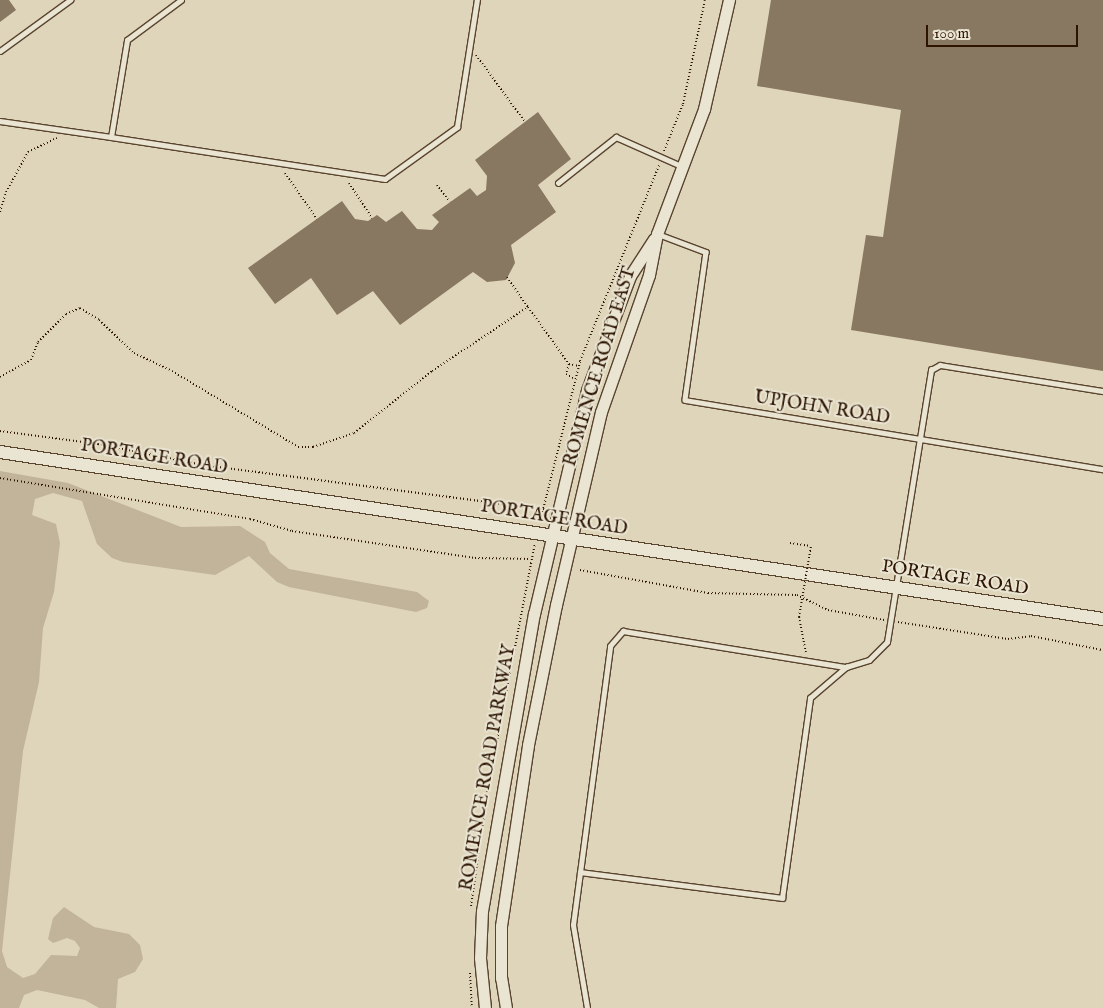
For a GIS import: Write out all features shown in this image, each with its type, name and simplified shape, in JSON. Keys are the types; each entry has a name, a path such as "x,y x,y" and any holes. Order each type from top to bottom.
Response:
{"main road":[{"name":"PORTAGE ROAD","path":"0,452 571,540 1103,619"}],"street":[{"name":"ROMENCE ROAD EAST","path":"571,540 601,412 648,275 657,234 714,74 730,0"},
{"name":"ROMENCE ROAD EAST","path":"553,537 596,361 630,276 657,234"},
{"name":"ROMENCE ROAD PARKWAY","path":"485,1008 480,958 485,888 516,701 553,537"},
{"name":"ROMENCE ROAD PARKWAY","path":"506,1008 501,978 501,926 536,702 571,540"}],"lane":[{"path":"0,50 70,0"},
{"path":"111,137 127,40 181,0"},
{"path":"0,120 386,179 457,127 477,0"},
{"path":"558,183 616,137 682,166"},
{"name":"UPJOHN ROAD","path":"657,234 706,252 685,400 1103,470"},
{"path":"580,872 782,898 810,698 846,667 869,660 886,642 927,378 937,366 1103,391"},
{"path":"587,1008 572,925 610,646 623,631 846,667"}],"path":[{"path":"476,55 525,122"},
{"path":"0,212 6,192 28,152 57,138"},
{"path":"285,173 317,219"},
{"path":"349,184 372,218"},
{"path":"437,185 450,202"},
{"path":"507,278 569,364 579,366"},
{"path":"0,377 31,360 38,342 66,314 80,308 99,320 134,353 172,371 298,447 313,447 354,433 432,372 528,307"},
{"path":"569,364 566,374 575,379"},
{"path":"0,431 98,444 203,465 544,509"},
{"path":"0,478 250,519 292,531 475,558 531,558"},
{"path":"790,543 811,546 799,618 807,660"},
{"path":"580,570 708,593 797,595 828,610 1008,639 1031,636 1103,650"}],"shaded area":[{"path":"0,471 68,483 181,527 240,526 265,542 270,553 289,569 417,592 429,601 427,608 416,612 289,587 277,582 249,556 215,575 123,562 112,558 97,544 82,501 53,493 35,499 32,515 56,524 60,543 54,592 43,628 39,682 23,751 2,951 7,967 23,978 35,974 51,955 77,956 80,948 75,941 67,938 53,943 48,939 53,918 64,907 94,927 129,934 140,945 143,959 135,972 118,979 116,1008 99,1008 85,1000 37,990 24,995 19,1008 0,1008"}],"building":[{"path":"0,0 9,0 16,10 0,22"},
{"path":"771,0 1103,0 1103,371 851,330 866,235 883,237 901,110 757,86"},
{"path":"538,112 571,159 538,185 556,212 511,245 515,263 506,280 487,282 473,272 400,325 373,291 337,315 311,278 275,304 248,268 342,201 355,219 368,221 377,215 386,222 402,211 417,229 432,230 439,222 432,215 470,188 477,196 486,190 487,176 475,160"}]}
